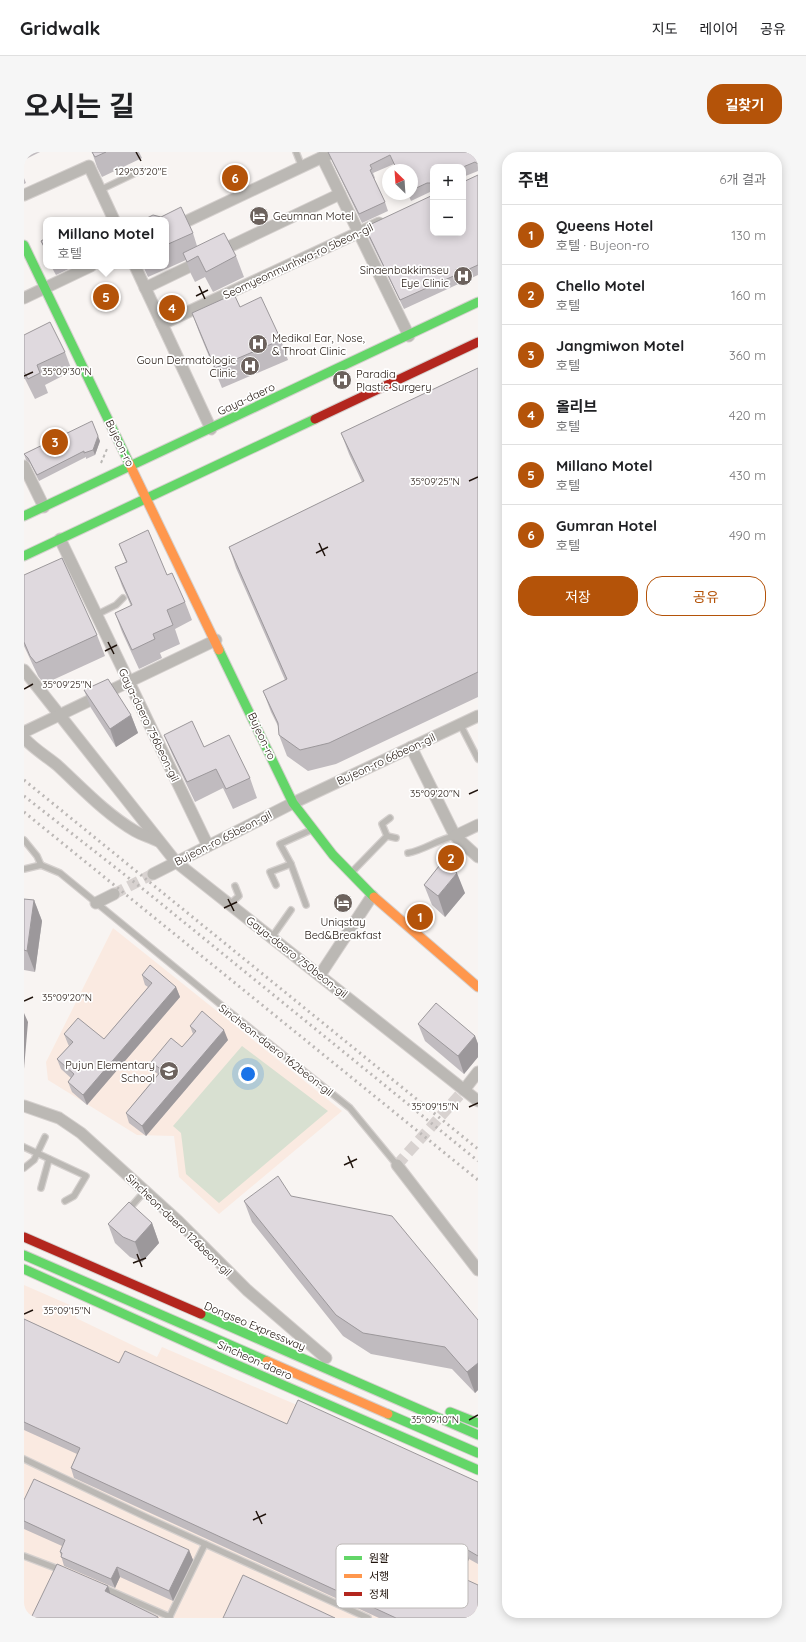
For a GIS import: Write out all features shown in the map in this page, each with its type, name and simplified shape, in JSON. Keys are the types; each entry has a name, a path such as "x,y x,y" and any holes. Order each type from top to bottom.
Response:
{"main road":[{"name":"Bujeon-ro","path":"24,245 293,802 311,830 350,874 372,896 478,987"},
{"name":"Gaya-daero","path":"24,516 409,336 478,302"},
{"path":"24,556 148,499 478,342"},
{"path":"24,1227 360,1373"},
{"name":"Dongseo Expressway","path":"24,1237 478,1435"},
{"path":"24,1255 478,1453"},
{"name":"Sincheon-daero","path":"24,1269 228,1361 478,1470"},
{"path":"443,1408 478,1424"}],"street":[{"path":"169,230 333,152"},
{"path":"322,157 409,336"},
{"path":"24,195 92,164 100,190 113,217"},
{"path":"145,288 340,194"},
{"name":"Seomyeonmunhwa-ro 5beon-gil","path":"162,324 392,217"},
{"path":"24,298 85,269"},
{"path":"136,269 211,429"},
{"path":"24,466 44,507"},
{"name":"Gaya-daero 756beon-gil","path":"60,539 208,846"},
{"path":"24,732 216,640"},
{"name":"Gaya-daero 750beon-gil","path":"24,670 176,862 478,1101"},
{"name":"Bujeon-ro 66beon-gil","path":"293,802 478,716"},
{"path":"24,738 32,747 56,764 87,793 135,831 159,841"},
{"path":"411,747 455,836 478,857"},
{"name":"Bujeon-ro 65beon-gil","path":"153,874 293,802"},
{"path":"455,836 478,825"},
{"path":"96,903 114,894"},
{"path":"320,975 372,896"},
{"path":"464,1090 478,1072"},
{"name":"Sincheon-daero 126beon-gil","path":"24,1106 59,1118 81,1133 145,1191 248,1290 326,1358"},
{"name":"Sincheon-daero 162beon-gil","path":"397,1165 478,1270"}],"lane":[{"path":"296,152 302,166"},
{"path":"100,190 142,170"},
{"path":"96,615 116,605 123,598"},
{"path":"460,724 478,759"},
{"path":"387,836 382,824 390,818"},
{"path":"306,905 291,864 280,844 311,830"},
{"path":"387,836 396,838"},
{"path":"350,874 387,836"},
{"path":"408,853 416,851 443,838 455,836"},
{"path":"24,840 37,856 41,865 24,869"},
{"path":"276,885 270,872 291,864"},
{"name":"Sincheon-daero 162beon-gil","path":"41,865 60,873 350,1108 397,1165"},
{"path":"230,904 239,896 235,886"},
{"path":"272,937 291,910"},
{"path":"24,1168 34,1160 45,1137"},
{"path":"24,1147 86,1176 74,1196 65,1201"},
{"path":"41,1188 49,1159"},
{"path":"124,1214 145,1191"},
{"path":"24,1459 336,1603"},
{"path":"94,1584 169,1617 205,1544"},
{"path":"24,1556 65,1571"},
{"path":"346,1608 368,1618"}],"shaded area":[{"name":"Pujun Elementary School","path":"113,928 342,1111 219,1214 179,1177 174,1136 137,1135 48,1080 46,1062"},
{"path":"24,1285 79,1309 76,1318 157,1357 162,1347 478,1483 478,1618 24,1618"}],"green space":[{"path":"242,1046 328,1111 219,1203 186,1174 181,1133 173,1126"}],"building":[{"path":"92,152 106,152 95,157"},
{"path":"328,152 478,152 478,164 475,162 466,166 466,164 430,164 430,183 418,187 418,164 394,164 390,155 370,165 372,169 370,170 382,196 382,200 385,202 359,214"},
{"path":"478,175 478,265 400,300 365,227 430,196 430,236 466,236 466,181"},
{"path":"181,207 193,233 169,244 169,217 161,217"},
{"path":"153,215 161,217 149,217"},
{"path":"224,233 236,256 206,272 198,256 187,262 183,253"},
{"path":"234,294 240,307 261,297 281,340 215,368 192,313"},
{"path":"50,322 65,352 37,365 40,373 28,379 24,372 24,335"},
{"path":"478,368 478,672 329,743 300,750 279,735 278,723 263,691 287,679 229,547 364,481 341,433"},
{"path":"92,421 98,436 93,450 84,453 84,451 37,475 28,458 24,454"},
{"path":"148,530 167,575 172,573 185,602 167,610 173,625 153,634 155,639 132,650 115,613 132,605 115,567 127,562 119,544"},
{"path":"62,558 97,635 36,663 30,656 24,642 24,575"},
{"path":"108,679 131,715 110,729 84,690"},
{"path":"192,721 204,747 229,735 250,778 226,789 216,769 187,782 164,735"},
{"path":"443,861 457,873 438,896 424,885"},
{"path":"24,899 34,900 27,951 24,950"},
{"path":"150,965 176,987 83,1095 68,1082 74,1074 57,1059 73,1042 64,1034 78,1018 104,1039 152,983 142,975"},
{"path":"436,1003 475,1036 458,1056 418,1024"},
{"path":"202,1011 224,1030 142,1126 126,1113 162,1070 151,1062 171,1038 182,1047 196,1031 190,1026"},
{"path":"278,1176 291,1196 392,1216 478,1320 478,1363 467,1372 445,1347 363,1333 336,1315 244,1201"},
{"path":"129,1202 152,1223 135,1242 123,1237 108,1224"},
{"path":"24,1319 119,1363 125,1351 287,1424 298,1400 478,1482 478,1556 468,1550 468,1544 336,1544 336,1590 71,1468 80,1448 24,1422"},
{"path":"34,1479 189,1550 169,1591 117,1567 111,1579 61,1557 62,1553 60,1552 65,1540 24,1521 24,1500"},
{"path":"57,1564 108,1586 105,1591 158,1618 31,1618"},
{"path":"243,1575 335,1618 223,1618"},
{"path":"468,1580 478,1585 478,1612 475,1618 396,1618 374,1608 468,1608"}],"tunnel":[{"path":"114,894 153,874"},
{"path":"397,1165 464,1090"}],"railway":[{"path":"24,780 478,1149"},
{"path":"24,796 148,893 478,1161"},
{"path":"24,812 478,1180"}],"traffic: fast":[{"path":"24,245 129,463"},
{"path":"24,516 478,302"},
{"path":"24,556 315,419"},
{"path":"219,650 293,803 333,855 374,897"},
{"path":"24,1255 267,1361"},
{"path":"24,1269 228,1361 478,1470"},
{"path":"201,1314 478,1435"},
{"path":"450,1412 478,1423"},
{"path":"388,1414 478,1453"}],"traffic: slow":[{"path":"129,463 219,650"},
{"path":"374,897 478,987"},
{"path":"267,1361 388,1414"}],"traffic: jam":[{"path":"315,419 478,342"},
{"path":"24,1237 201,1314"}],"place":[{"name":"Gumran Hotel","path":"235,178"},
{"name":"Geumnan Motel","path":"259,216"},
{"name":"Sinaenbakkimseu Eye Clinic","path":"463,276"},
{"name":"Millano Motel","path":"106,297"},
{"name":"올리브","path":"172,308"},
{"name":"Medikal Ear, Nose, & Throat Clinic","path":"258,344"},
{"name":"Goun Dermatologic Clinic","path":"250,366"},
{"name":"Paradia Plastic Surgery","path":"342,380"},
{"name":"Jangmiwon Motel","path":"55,442"},
{"name":"Chello Motel","path":"451,858"},
{"name":"Uniqstay Bed&Breakfast","path":"343,903"},
{"name":"Queens Hotel","path":"420,917"},
{"name":"Pujun Elementary School","path":"169,1071"}]}
